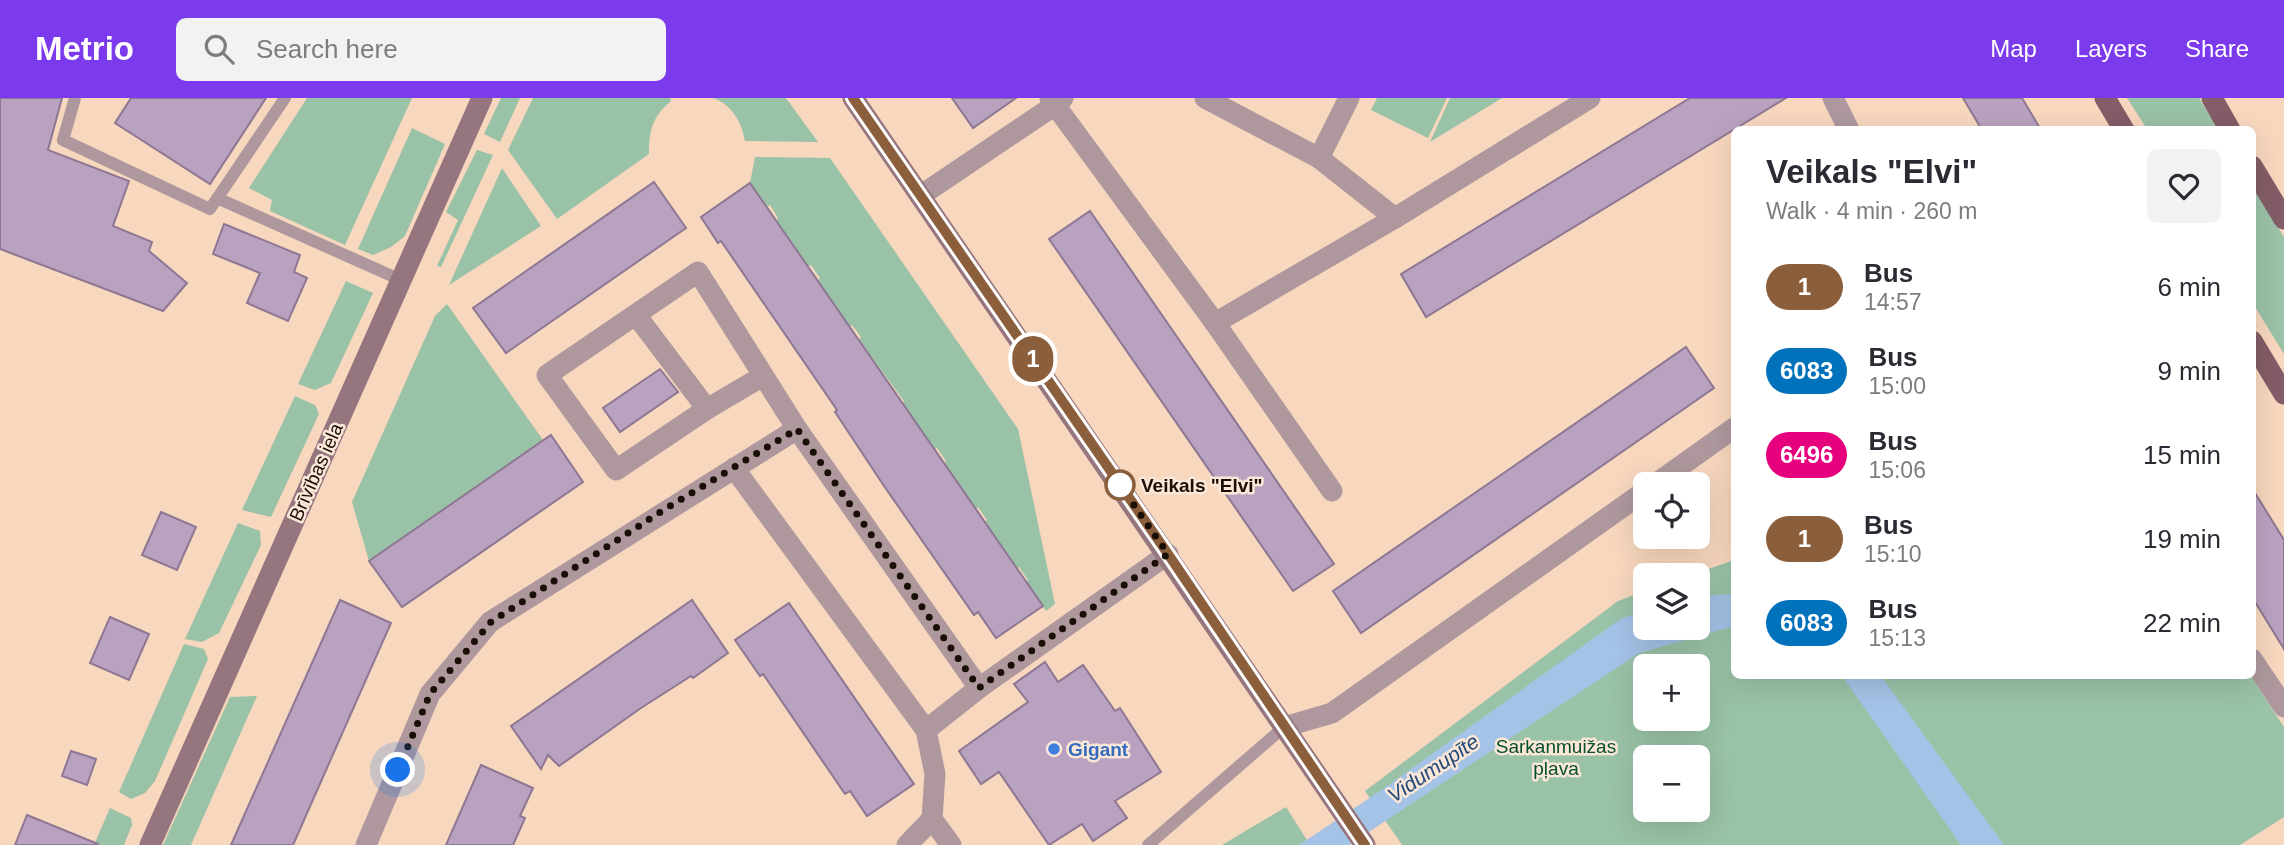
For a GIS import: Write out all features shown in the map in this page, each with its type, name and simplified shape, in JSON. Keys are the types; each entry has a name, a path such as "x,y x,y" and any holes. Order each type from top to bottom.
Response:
{"main road":[{"name":"Brīvības iela","path":"150,845 482,98"},
{"path":"853,98 1365,845"},
{"path":"2105,98 2122,126"},
{"path":"2212,98 2229,126"},
{"path":"2256,173 2284,219"},
{"path":"2256,348 2284,394"}],"street":[{"path":"1205,98 1319,158 1395,218"},
{"path":"1319,158 1349,98"},
{"path":"1214,323 1395,218 1590,98"},
{"path":"1833,98 1847,126"},
{"path":"920,197 1056,100 1332,491"},
{"path":"763,376 706,409 616,470 547,374 698,272 797,429 979,688"},
{"path":"636,315 706,409"},
{"path":"366,845 430,694 491,622 797,429"},
{"path":"1672,472 1731,430"},
{"path":"734,468 926,730 935,774 932,819 951,845"},
{"path":"1284,727 1332,713 1633,500"},
{"path":"926,730 979,688 1168,554"},
{"path":"2256,665 2284,707"},
{"path":"907,845 932,819"}],"lane":[{"path":"75,98 63,140 210,209 285,98"},
{"path":"218,198 401,280"},
{"path":"1148,845 1284,727"}],"green space":[{"path":"307,98 412,98 345,245 270,211 272,200 249,188"},
{"path":"501,98 520,98 500,142 484,134"},
{"path":"533,98 670,98 671,101 653,125 649,154 557,219 508,150"},
{"path":"713,98 786,98 818,142 745,141 735,115"},
{"path":"1377,98 1447,98 1428,138 1371,110"},
{"path":"1450,98 1502,98 1430,142"},
{"path":"2127,98 2199,98 2216,126 2145,126"},
{"path":"412,128 445,144 405,236 391,247 373,255 358,249"},
{"path":"477,150 493,155 441,267 437,266 458,220 446,212"},
{"path":"755,157 830,158 1018,429 1055,604 1046,611 1026,582 1028,580 985,522 987,520 978,507 975,509 944,463 946,461 937,448 935,449 902,404 904,401 859,340 861,337 852,325 849,327 817,281 820,278 811,265 808,267 776,221 778,218 770,205 766,207 750,183"},
{"path":"502,168 541,226 449,285"},
{"path":"2256,192 2284,237 2284,354 2256,308"},
{"path":"346,281 373,293 331,383 315,390 298,384"},
{"path":"447,304 543,440 369,561 352,502 435,316"},
{"path":"295,396 315,405 319,414 271,517 242,510"},
{"path":"238,523 260,531 261,545 219,633 202,642 185,639"},
{"name":"Sarkanmuižas pļava","path":"1731,561 1731,679 2253,679 2284,727 2284,817 2240,845 1402,845 1365,791 1618,601 1633,595 1633,640 1710,640 1710,569"},
{"path":"184,644 204,649 208,659 155,781 145,793 131,799 119,792"},
{"path":"257,696 191,845 163,845 230,697"},
{"path":"1286,807 1307,840 1299,845 1222,845"},
{"path":"110,808 131,818 132,825 124,845 94,845"}],"water":[{"name":"Vidumupīte","path":"1731,594 1731,627 1710,633 1710,595"},
{"name":"Vidumupīte","path":"1633,615 1633,640 1685,640 1633,654 1633,657 1349,845 1299,845 1383,789 1622,618"},
{"path":"1844,679 1883,679 2004,845 1961,845"}],"building":[{"path":"0,98 62,98 48,150 129,181 113,226 152,242 149,251 187,283 163,311 0,249"},
{"path":"131,98 266,98 210,184 115,123"},
{"path":"952,98 1016,98 973,128"},
{"path":"1690,98 1786,98 1740,126 1731,126 1731,131 1426,317 1401,274"},
{"path":"1963,98 2022,98 2039,126 1980,126"},
{"path":"654,182 686,228 506,353 473,308"},
{"path":"750,183 1043,606 996,638 978,612 974,615 884,486 835,412 837,410 721,241 718,243 701,217"},
{"path":"1090,211 1334,564 1293,591 1049,239"},
{"path":"224,224 300,255 294,272 307,278 288,321 247,303 260,273 213,254"},
{"path":"1686,347 1714,388 1361,633 1333,591"},
{"path":"660,369 678,392 620,432 603,408"},
{"path":"551,435 583,482 402,607 369,561"},
{"path":"2256,494 2284,540 2284,649 2256,604"},
{"path":"161,512 196,527 177,570 142,555"},
{"path":"340,600 391,623 293,845 231,845"},
{"path":"692,600 728,653 693,678 691,676 641,708 559,766 548,755 541,769 511,726"},
{"path":"789,603 914,784 867,816 850,791 845,794 763,674 760,676 735,640"},
{"path":"110,617 149,634 129,680 90,663"},
{"name":"Gigant","path":"1045,662 1058,682 1083,665 1115,711 1120,708 1161,772 1115,801 1127,818 1093,841 1082,824 1049,845 999,772 981,784 959,751 1028,702 1014,684"},
{"path":"71,751 96,759 87,785 62,776"},
{"path":"481,765 533,788 520,816 525,818 513,845 446,845"},
{"path":"27,815 98,844 98,845 15,845"}],"bus line":[{"name":"1","path":"853,98 1365,845"}],"place":[{"name":"Veikals \"Elvi\"","path":"1120,485"},
{"name":"Gigant","path":"1054,749"}],"route":[{"path":"398,770 430,694 491,622 662,511 797,429 979,688 1168,554 1120,485"}]}
